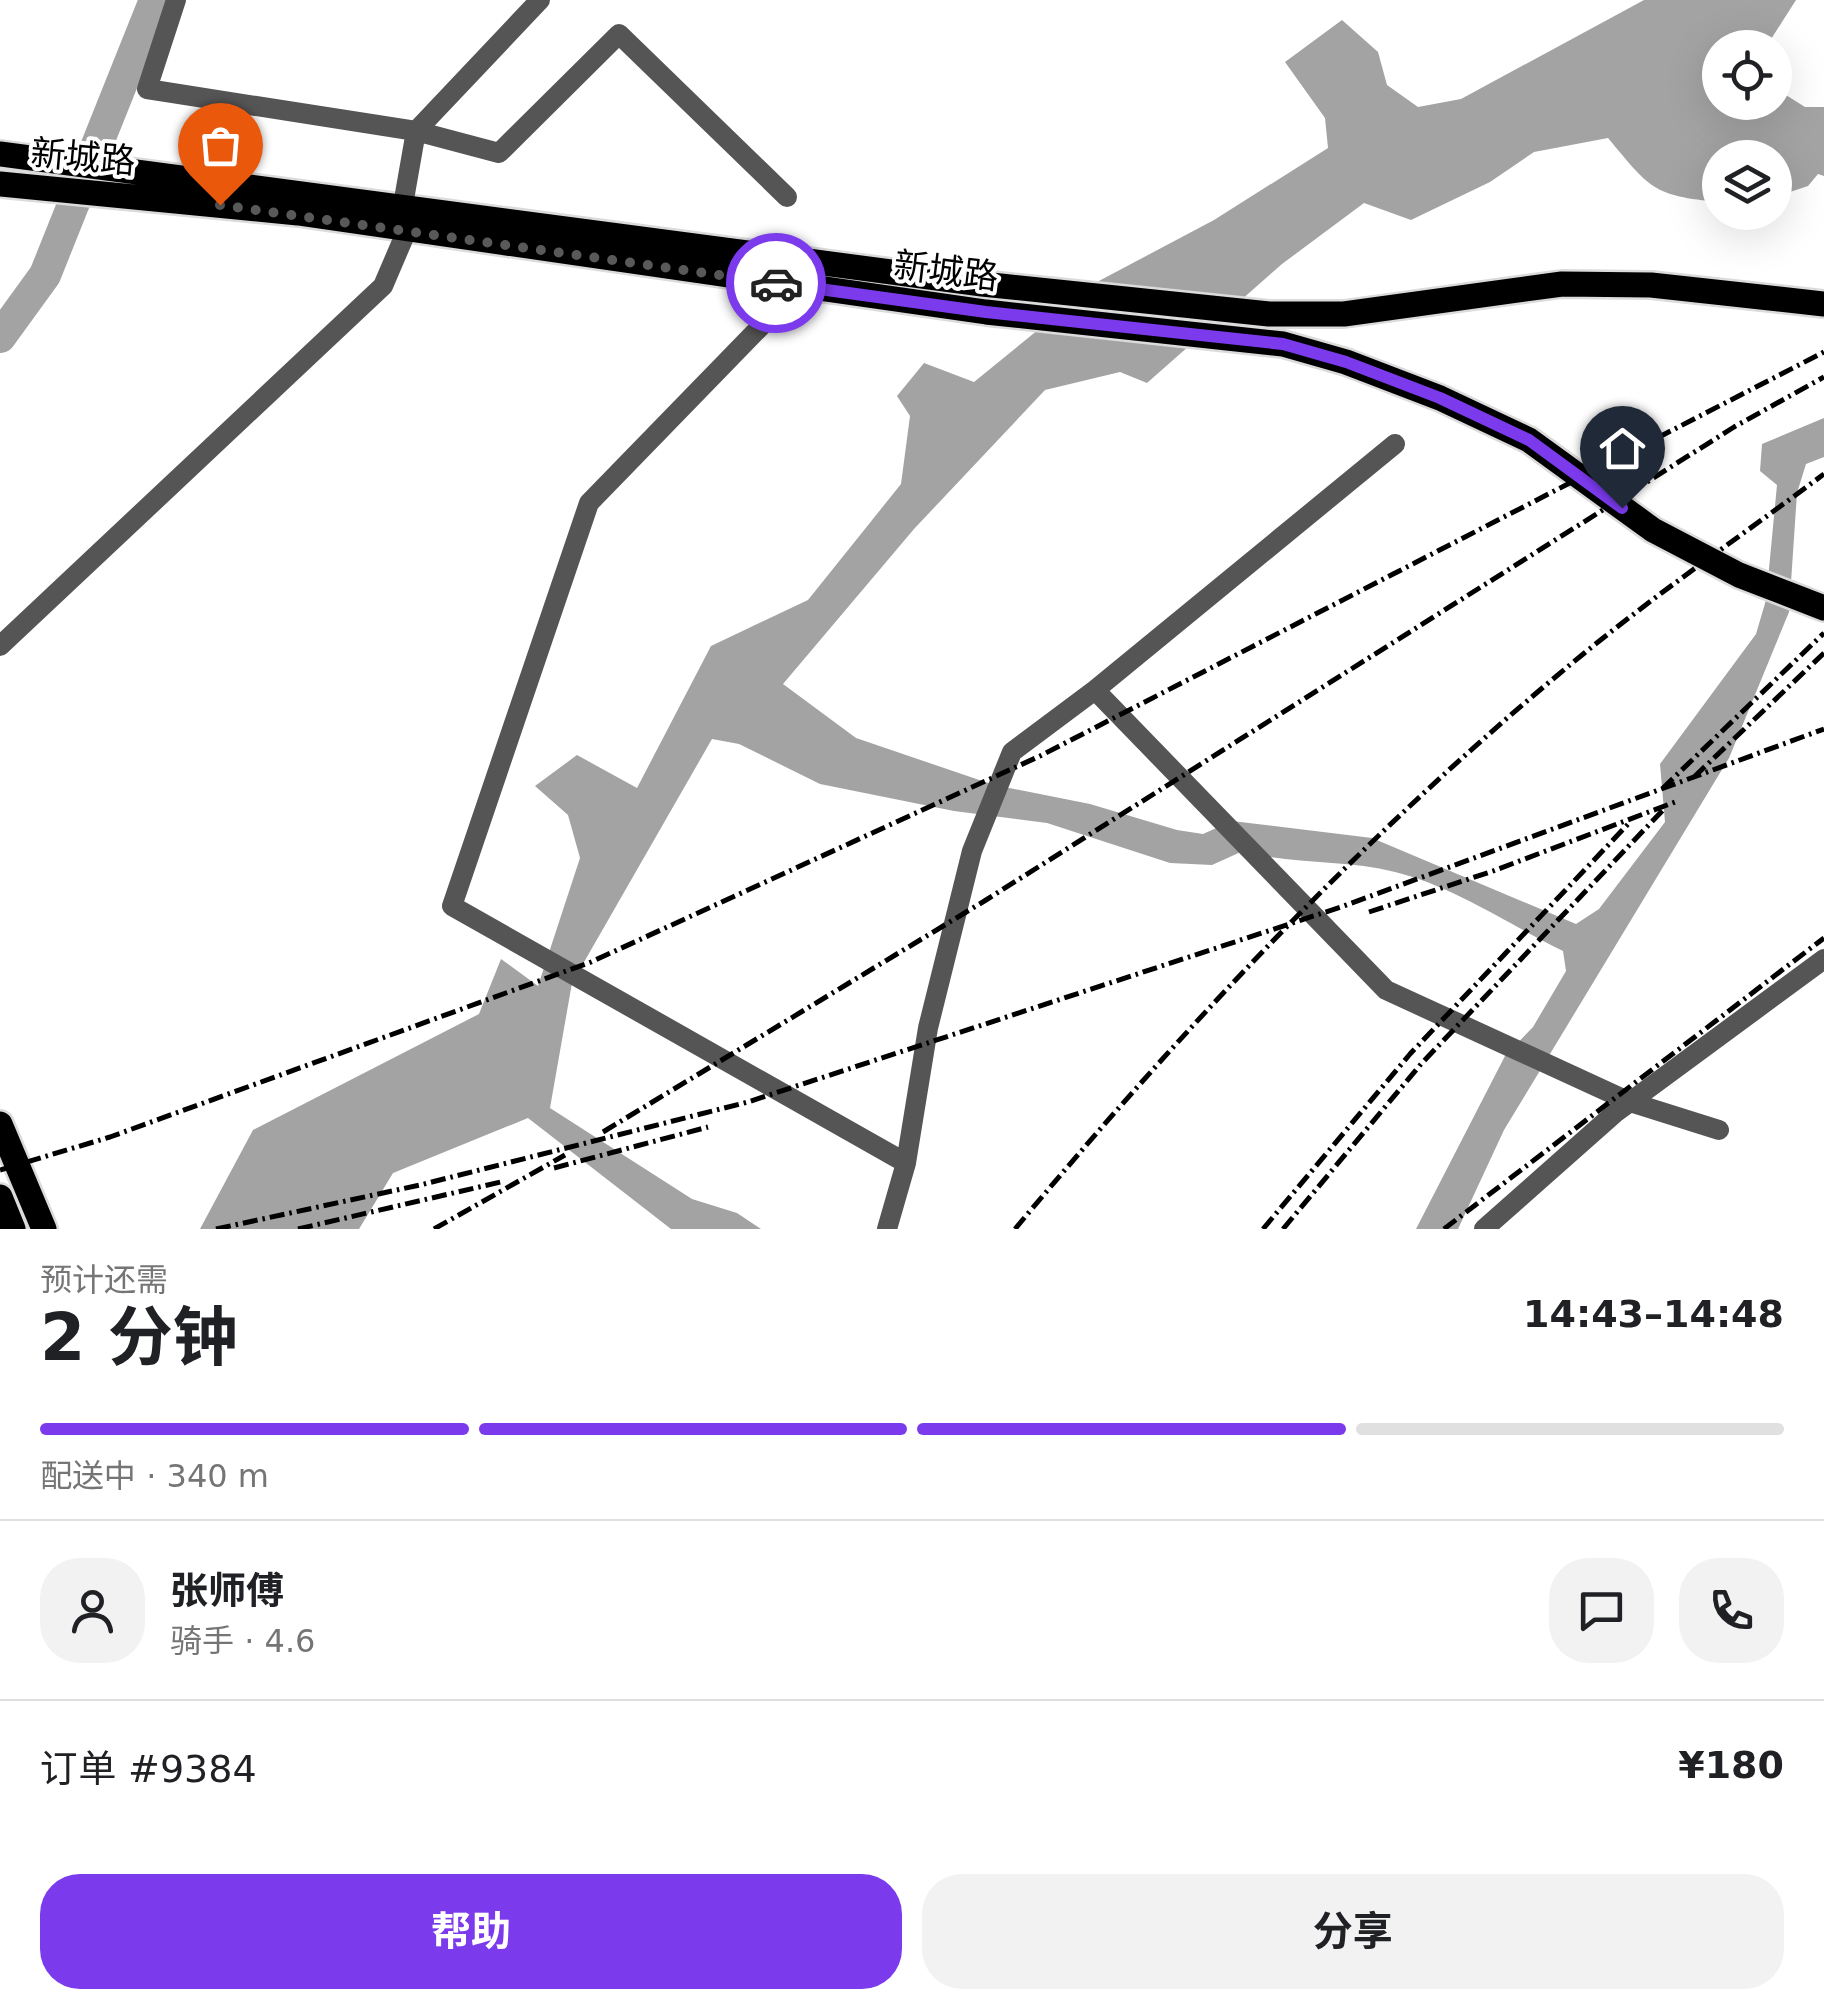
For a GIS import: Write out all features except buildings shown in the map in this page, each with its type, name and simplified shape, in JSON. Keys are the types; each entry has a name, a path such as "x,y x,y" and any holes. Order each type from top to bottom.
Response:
{"main road":[{"name":"新城路","path":"13,155 155,173 799,287 1038,317 1207,333 1314,353 1440,398 1529,440 1652,530 1739,574 1824,608"},
{"name":"新城路","path":"7,185 405,218 1237,310 1344,314 1562,284 1651,285 1824,304"},
{"path":"0,1124 44,1229"},
{"path":"0,1198 13,1229"}],"street":[{"path":"176,0 147,89 416,131 500,153 619,34 788,197"},
{"path":"0,646 383,286 405,218 416,131 540,0"},
{"path":"799,287 588,502 452,906 906,1162"},
{"path":"887,1229 906,1162 928,1028 972,851 1012,752 1095,690 1394,444"},
{"path":"1095,690 1386,990 1630,1102 1719,1130"},
{"path":"1484,1229 1630,1102 1824,959"}],"shaded area":[{"path":"1644,0 1796,0 1777,30 1702,30 1702,120 1792,120 1792,99 1805,107 1824,107 1824,176 1818,174 1808,186 1792,191 1792,140 1702,140 1702,199 1680,196 1644,179 1608,138 1534,152 1490,182 1411,220 1364,203 1282,264 1147,383 1120,372 1045,390 914,529 783,684 856,738 994,785 1090,804 1203,834 1232,821 1372,838 1576,924 1599,909 1665,822 1660,764 1756,634 1766,600 1777,485 1760,471 1762,444 1824,418 1824,457 1806,464 1797,493 1789,612 1729,758 1504,1130 1458,1229 1416,1229 1505,1056 1533,1027 1566,971 1563,951 1460,896 1395,872 1243,851 1212,865 1170,863 1047,823 954,811 820,784 739,744 712,739 572,983 550,1108 692,1199 737,1213 761,1229 671,1229 528,1118 393,1173 359,1229 200,1229 253,1130 479,1014 501,959 538,986 580,858 568,815 535,786 577,755 637,788 711,646 808,600 901,484 910,416 897,396 924,363 974,382 1097,282 1214,220 1328,148 1325,118 1285,62 1342,20 1378,52 1387,85 1418,107 1461,99"}],"waterway":[{"path":"0,337 45,275 155,0"}],"railway":[{"path":"0,1170 110,1137 591,962 1040,756 1824,352"},
{"path":"603,1132 986,900 1734,427 1824,377"},
{"path":"1015,1229 1215,1002 1430,787 1612,631 1824,474"},
{"path":"1662,789 1824,633"},
{"path":"1694,777 1824,653"},
{"path":"216,1229 420,1185 748,1102 1341,907 1824,729"},
{"path":"1369,912 1493,871 1675,802"},
{"path":"1283,1229 1421,1064 1663,810"},
{"path":"1263,1229 1410,1054 1631,821"},
{"path":"1444,1229 1824,938"},
{"path":"554,1168 708,1127"},
{"path":"434,1229 565,1155"},
{"path":"298,1229 505,1181"}],"way so far":[{"path":"220,205 776,283"}],"route":[{"path":"776,283 986,312 1220,334 1283,344 1346,362 1440,398 1529,440 1622,508"}]}
